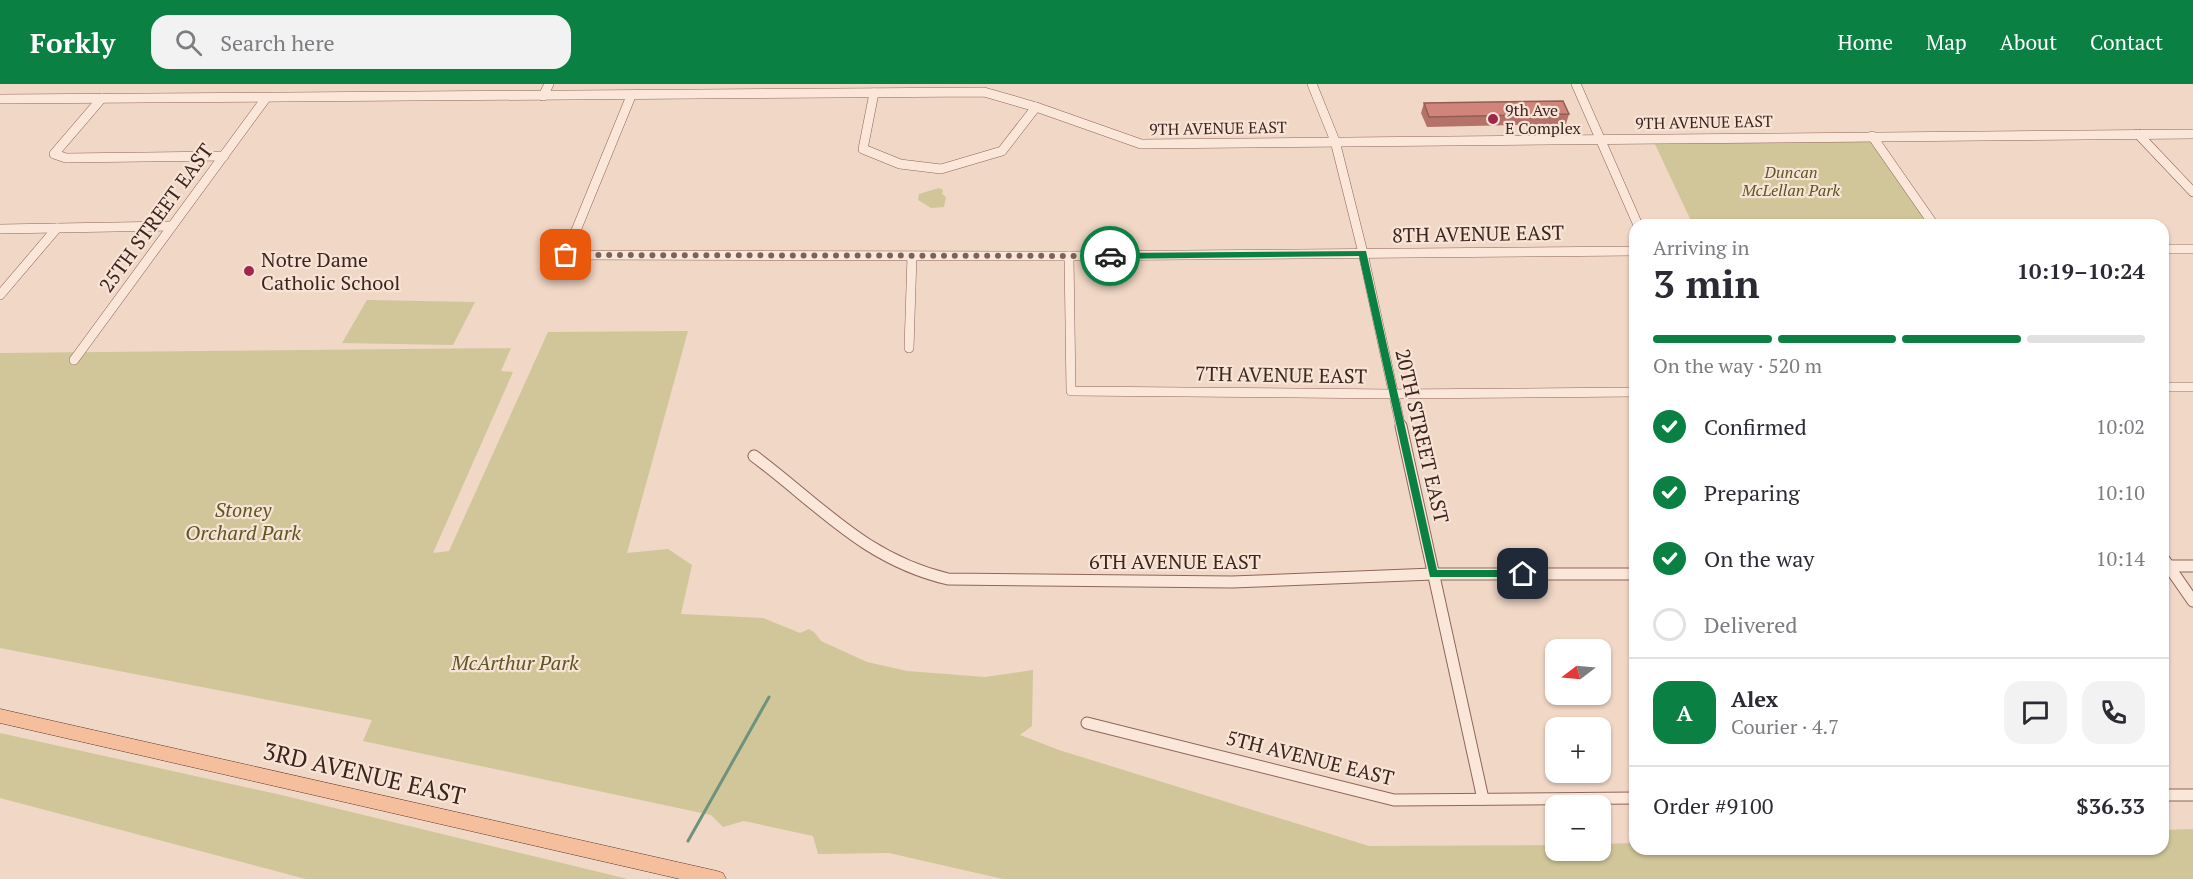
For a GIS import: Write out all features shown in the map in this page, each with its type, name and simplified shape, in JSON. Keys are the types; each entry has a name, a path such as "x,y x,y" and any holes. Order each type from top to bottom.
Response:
{"main road":[{"name":"3RD AVENUE EAST","path":"0,716 717,879"}],"street":[{"path":"543,96 549,84"},
{"path":"699,95 703,84"},
{"path":"778,94 781,84"},
{"path":"857,93 859,84"},
{"name":"20TH STREET EAST","path":"1312,84 1335,141 1363,253 1483,799"},
{"path":"1576,84 1635,219"},
{"name":"9TH AVENUE EAST","path":"0,99 984,92 1036,107 1142,144 2193,134"},
{"path":"874,93 863,149 900,164 941,169 1002,151 1036,107"},
{"name":"8TH AVENUE EAST","path":"631,96 566,255 1070,256 1629,251"},
{"path":"102,98 54,154 66,158 224,156"},
{"name":"25TH STREET EAST","path":"74,360 266,98"},
{"path":"2138,134 2193,192"},
{"path":"1872,136 1930,219"},
{"path":"0,229 172,226"},
{"path":"0,295 57,228"},
{"path":"2169,249 2193,249"},
{"path":"909,348 912,256"},
{"name":"7TH AVENUE EAST","path":"1070,256 1071,391 1393,394 1629,392"},
{"path":"2169,387 2193,387"},
{"name":"6TH AVENUE EAST","path":"754,456 794,485 865,545 901,566 934,577 964,580 1232,582 1433,574 1629,574"},
{"path":"2169,563 2193,566"},
{"path":"2169,568 2193,601"},
{"name":"5TH AVENUE EAST","path":"1087,723 1394,800 1629,798"},
{"path":"2169,795 2193,795"}],"green space":[{"name":"Duncan McLellan Park","path":"1870,138 1925,219 1690,219 1653,140"},
{"path":"939,188 943,190 942,194 946,197 944,207 931,208 918,200 919,194"},
{"path":"367,300 475,302 453,345 342,343"},
{"path":"688,331 627,553 668,549 692,565 681,614 763,618 800,633 809,629 821,641 867,662 907,671 985,677 1033,670 1032,726 1020,735 1059,750 1369,846 1545,845 1545,861 1611,861 1611,844 1629,843 1629,855 2169,855 2169,830 2193,829 2193,879 1003,879 889,853 818,854 813,836 744,821 723,827 711,815 363,741 372,720 0,648 0,353 511,348 501,371 513,372 433,553 449,551 548,332"},
{"path":"0,733 277,794 628,879 306,879 0,798"}],"building":[{"path":"1563,101 1569,114 1429,117 1424,103"}],"waterway":[{"path":"688,841 769,697"}],"way so far":[{"path":"566,255 1110,256"}],"place":[{"name":"9th Ave E Complex","path":"1493,119"},
{"name":"Notre Dame Catholic School","path":"249,271"}],"route":[{"path":"1110,256 1363,253 1433,574 1523,574"}],"park label":[{"name":"Stoney Orchard Park","path":"243,522"},
{"name":"McArthur Park","path":"515,663"}]}
